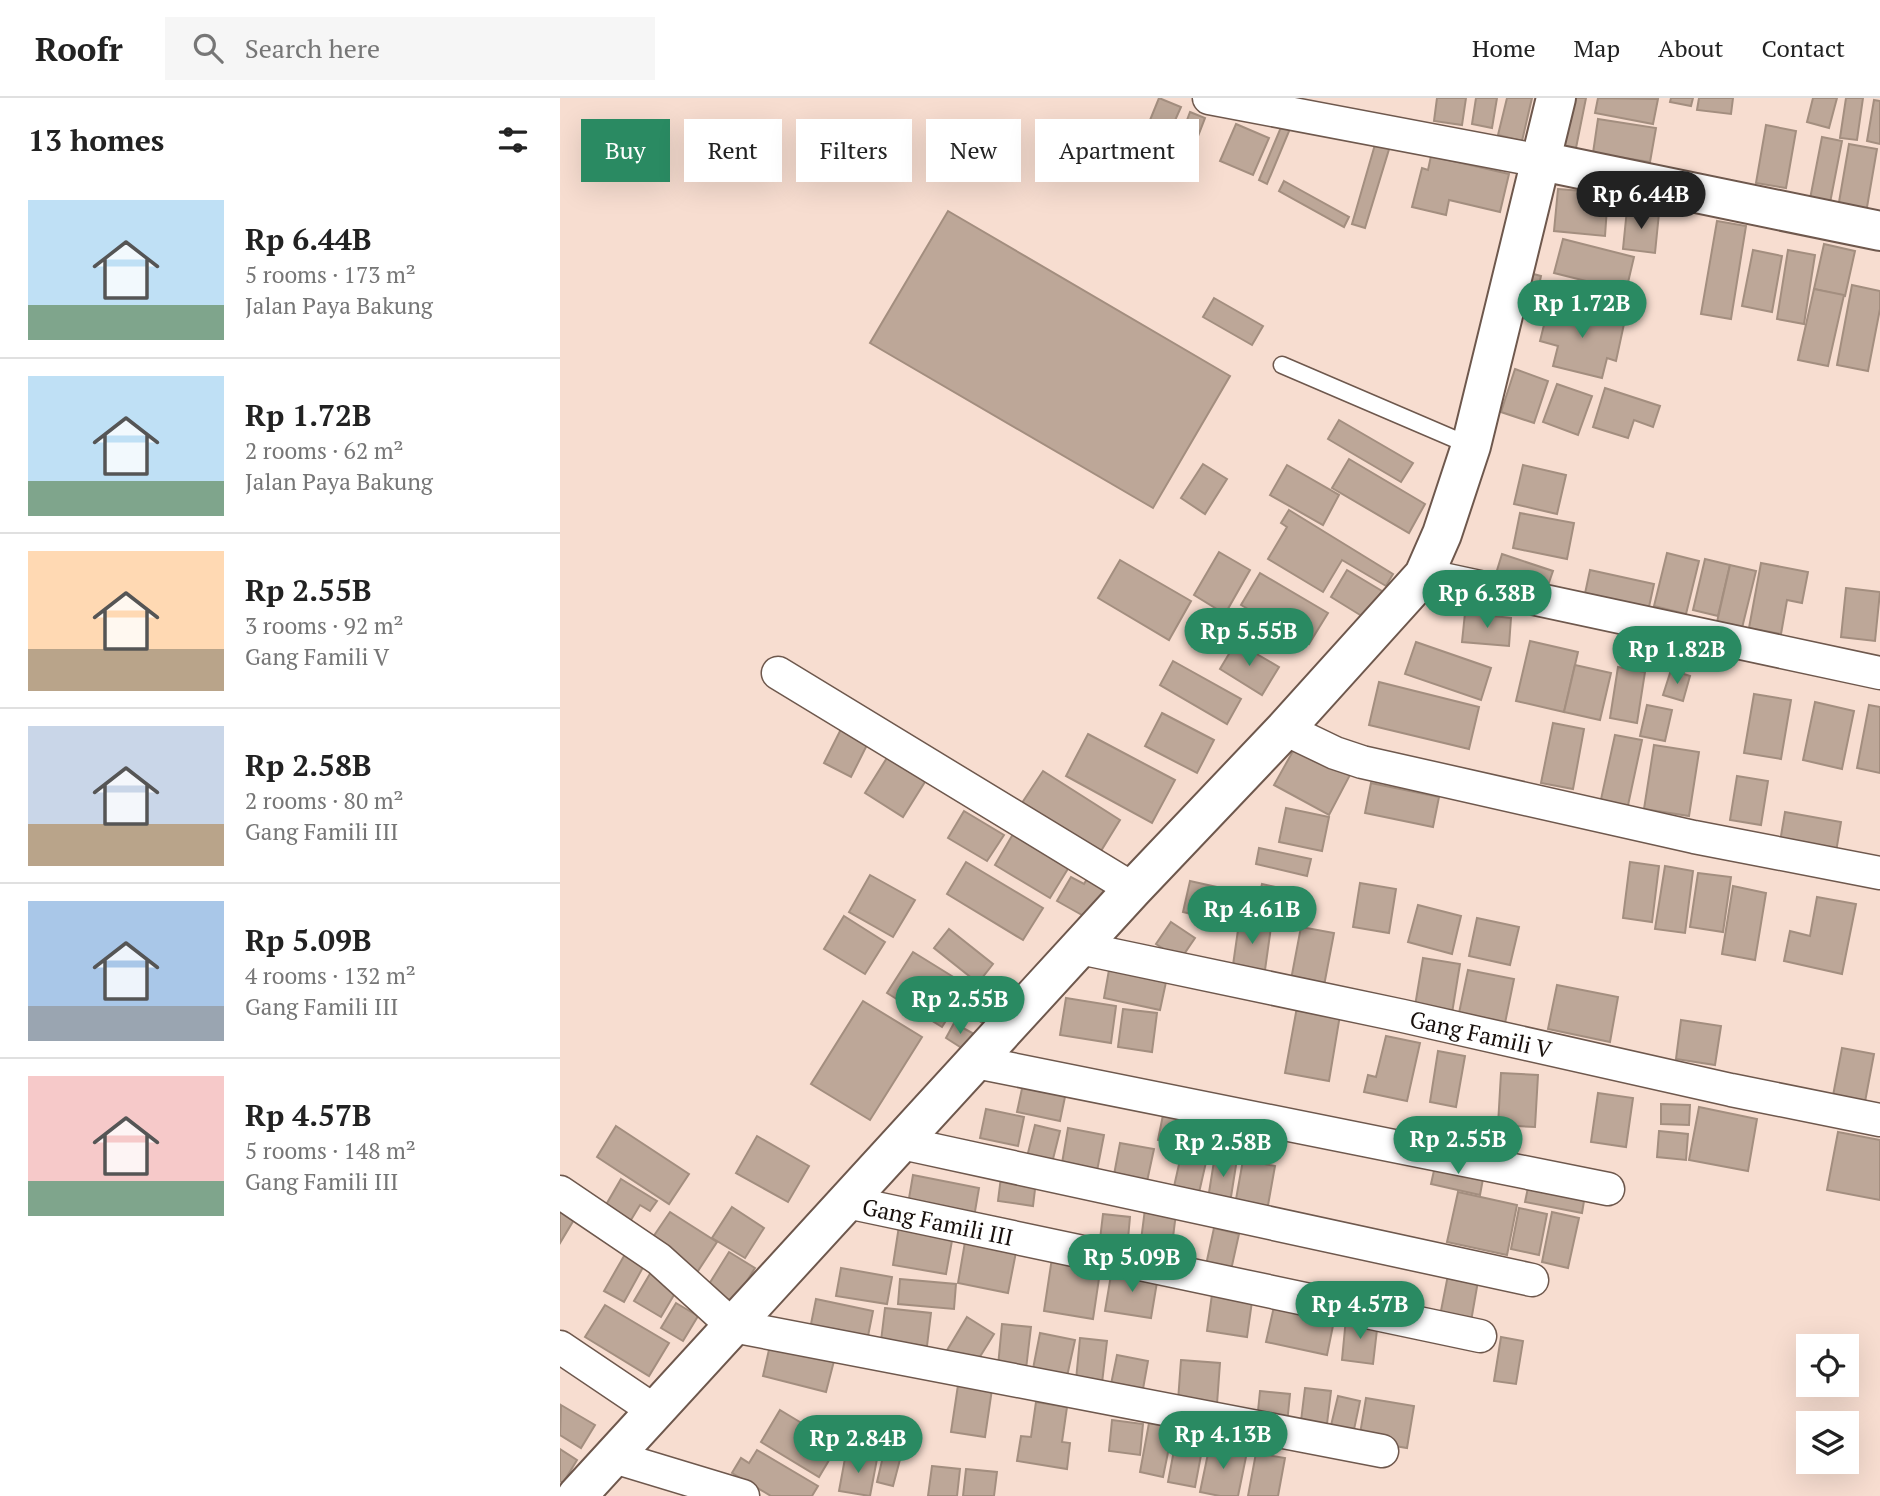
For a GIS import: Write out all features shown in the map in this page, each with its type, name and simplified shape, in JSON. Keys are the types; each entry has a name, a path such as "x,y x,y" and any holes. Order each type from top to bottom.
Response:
{"main road":[{"path":"577,1496 1424,575 1442,534 1471,446 1556,98"},
{"path":"1541,161 1880,231"}],"street":[{"path":"1209,98 1541,161"},
{"path":"1424,575 1880,673"},
{"path":"778,673 1133,889"},
{"path":"1284,730 1362,762 1668,831 1880,873"},
{"name":"Gang Famili V","path":"1080,948 1880,1120"},
{"path":"976,1062 1608,1189"},
{"path":"902,1143 1532,1280"},
{"path":"560,1192 659,1259 733,1326 1382,1451"},
{"name":"Gang Famili III","path":"847,1202 1479,1336"},
{"path":"560,1347 654,1411"},
{"path":"614,1457 743,1496"}],"lane":[{"path":"1282,365 1471,446"}],"building":[{"path":"1159,98 1181,107 1176,119 1150,119"},
{"path":"1437,98 1466,98 1462,125 1434,121"},
{"path":"1476,98 1497,98 1492,128 1472,124"},
{"path":"1507,98 1532,98 1522,141 1498,135"},
{"path":"1570,98 1586,98 1575,153 1558,149"},
{"path":"1598,98 1658,99 1653,124 1595,113"},
{"path":"1671,98 1693,98 1691,106 1670,102"},
{"path":"1699,98 1733,98 1731,114 1697,110"},
{"path":"1813,98 1837,98 1829,128 1807,122"},
{"path":"1846,98 1863,98 1857,140 1840,138"},
{"path":"1874,100 1880,101 1880,144 1867,141"},
{"path":"1190,112 1205,118 1199,134 1199,119 1187,119"},
{"path":"1598,119 1656,128 1650,162 1593,153"},
{"path":"1284,120 1292,124 1267,184 1259,180"},
{"path":"1236,124 1269,138 1253,175 1220,161"},
{"path":"1766,125 1796,131 1786,188 1756,183"},
{"path":"1822,137 1842,141 1830,203 1810,199"},
{"path":"1376,141 1390,146 1365,228 1352,224"},
{"path":"1849,144 1877,149 1866,213 1838,208"},
{"path":"1431,156 1509,174 1500,212 1449,200 1446,215 1412,207 1422,168 1428,170"},
{"path":"1284,181 1349,217 1344,227 1279,191"},
{"path":"1558,189 1608,193 1605,236 1554,231"},
{"path":"1627,209 1659,213 1655,253 1623,249"},
{"path":"948,211 1230,376 1153,508 870,343"},
{"path":"1717,221 1746,226 1731,319 1701,314"},
{"path":"1563,239 1634,257 1626,291 1554,273"},
{"path":"1824,244 1855,251 1845,296 1814,289"},
{"path":"1753,250 1782,256 1772,312 1742,306"},
{"path":"1788,250 1815,255 1804,324 1777,319"},
{"path":"1526,272 1541,276 1536,299 1520,296"},
{"path":"1852,285 1880,291 1880,309 1868,371 1837,365"},
{"path":"1814,289 1844,295 1828,366 1798,360"},
{"path":"1214,298 1263,326 1252,345 1203,317"},
{"path":"1549,305 1624,324 1616,361 1607,358 1602,378 1553,366 1558,346 1540,341"},
{"path":"1515,369 1548,381 1534,423 1501,412"},
{"path":"1557,384 1592,396 1578,435 1543,422"},
{"path":"1605,388 1660,406 1653,427 1634,420 1628,438 1593,427"},
{"path":"1339,420 1413,463 1401,482 1328,439"},
{"path":"1349,459 1425,504 1409,533 1332,488"},
{"path":"1203,464 1227,479 1205,514 1181,498"},
{"path":"1287,465 1339,495 1323,525 1270,495"},
{"path":"1523,465 1566,475 1557,514 1514,504"},
{"path":"1289,510 1393,574 1386,586 1342,560 1323,592 1268,559 1287,527 1281,523"},
{"path":"1520,513 1574,523 1567,559 1513,548"},
{"path":"1219,552 1250,570 1225,614 1194,595"},
{"path":"1667,553 1699,561 1686,614 1654,606"},
{"path":"1502,554 1553,571 1544,597 1494,580"},
{"path":"1705,559 1730,565 1718,616 1693,610"},
{"path":"1120,560 1191,601 1169,640 1098,598"},
{"path":"1761,563 1808,572 1802,603 1787,600 1781,634 1749,628"},
{"path":"1730,565 1756,571 1742,628 1717,622"},
{"path":"1347,570 1382,591 1365,618 1331,597"},
{"path":"1590,570 1654,584 1647,616 1583,603"},
{"path":"1260,573 1328,613 1309,644 1241,605"},
{"path":"1846,588 1880,592 1875,641 1841,637"},
{"path":"1465,613 1511,618 1509,646 1462,642"},
{"path":"1530,641 1578,652 1564,712 1516,701"},
{"path":"1236,642 1279,667 1262,695 1220,669"},
{"path":"1416,642 1491,668 1481,700 1405,674"},
{"path":"1173,661 1241,699 1227,724 1160,685"},
{"path":"1575,665 1611,673 1600,720 1564,712"},
{"path":"1618,667 1645,672 1637,723 1610,718"},
{"path":"1671,670 1690,676 1683,701 1663,695"},
{"path":"1379,682 1479,707 1469,749 1369,725"},
{"path":"1754,694 1791,700 1781,759 1744,753"},
{"path":"1815,702 1854,711 1842,769 1803,760"},
{"path":"1647,705 1672,710 1665,741 1640,736"},
{"path":"1869,705 1880,707 1880,773 1857,768"},
{"path":"1162,713 1214,740 1197,773 1145,746"},
{"path":"1553,723 1584,729 1573,789 1541,783"},
{"path":"843,725 870,739 851,777 824,763"},
{"path":"1088,734 1175,780 1152,823 1066,776"},
{"path":"1615,735 1642,740 1627,810 1600,804"},
{"path":"1297,744 1351,773 1329,815 1274,785"},
{"path":"1654,745 1699,752 1689,816 1644,809"},
{"path":"890,753 928,777 903,817 865,793"},
{"path":"1043,771 1120,820 1096,859 1018,809"},
{"path":"1737,776 1768,781 1761,825 1730,820"},
{"path":"1371,783 1439,797 1433,827 1365,813"},
{"path":"1286,808 1329,817 1322,851 1279,842"},
{"path":"964,811 1004,835 987,861 948,838"},
{"path":"1785,812 1841,822 1836,852 1780,842"},
{"path":"1013,834 1069,867 1050,898 995,865"},
{"path":"1259,848 1311,859 1307,876 1256,864"},
{"path":"966,862 1043,908 1023,940 947,894"},
{"path":"1630,862 1659,866 1652,922 1623,918"},
{"path":"1665,866 1693,871 1685,933 1655,929"},
{"path":"1091,872 1110,883 1089,919 1057,901 1071,877 1084,884"},
{"path":"1698,873 1731,877 1723,932 1690,927"},
{"path":"870,875 915,900 893,937 849,912"},
{"path":"1190,881 1226,889 1219,921 1183,912"},
{"path":"1360,883 1396,889 1389,933 1353,927"},
{"path":"1262,884 1293,891 1287,921 1255,913"},
{"path":"1733,886 1766,893 1755,960 1722,954"},
{"path":"1817,897 1856,904 1842,974 1784,961 1790,931 1810,936"},
{"path":"1418,905 1461,916 1452,954 1408,942"},
{"path":"844,916 885,942 865,974 824,949"},
{"path":"1240,916 1272,920 1264,977 1232,972"},
{"path":"1477,918 1519,927 1510,965 1469,956"},
{"path":"1171,922 1195,938 1180,960 1156,944"},
{"path":"1301,927 1334,933 1323,991 1290,985"},
{"path":"949,929 993,964 978,983 934,948"},
{"path":"913,952 968,986 942,1027 887,993"},
{"path":"1423,958 1460,964 1452,1013 1415,1006"},
{"path":"1109,970 1166,982 1160,1010 1104,998"},
{"path":"1468,970 1514,979 1504,1028 1458,1018"},
{"path":"1557,985 1618,997 1610,1042 1548,1029"},
{"path":"969,995 998,1012 990,1027 960,1010"},
{"path":"1066,998 1116,1006 1111,1043 1060,1035"},
{"path":"863,1001 922,1037 870,1120 811,1084"},
{"path":"1297,1007 1340,1015 1329,1081 1285,1073"},
{"path":"1123,1009 1157,1013 1152,1052 1118,1047"},
{"path":"1681,1020 1721,1026 1715,1065 1676,1059"},
{"path":"954,1023 974,1034 965,1050 946,1038"},
{"path":"1386,1036 1420,1043 1407,1101 1364,1092 1368,1075 1376,1077"},
{"path":"1842,1048 1874,1054 1864,1107 1832,1101"},
{"path":"1438,1051 1465,1056 1456,1107 1430,1102"},
{"path":"1501,1073 1538,1075 1535,1127 1498,1125"},
{"path":"1023,1084 1066,1092 1060,1121 1017,1112"},
{"path":"1598,1093 1633,1098 1626,1147 1591,1142"},
{"path":"1661,1104 1690,1105 1689,1125 1661,1124"},
{"path":"1699,1107 1757,1119 1748,1171 1689,1160"},
{"path":"986,1109 1024,1117 1018,1146 980,1138"},
{"path":"1163,1115 1240,1130 1235,1154 1158,1140"},
{"path":"1035,1125 1060,1131 1051,1167 1026,1161"},
{"path":"616,1126 689,1174 669,1204 597,1157"},
{"path":"1068,1128 1104,1135 1096,1176 1061,1169"},
{"path":"1659,1131 1688,1134 1686,1160 1657,1157"},
{"path":"1838,1132 1880,1140 1880,1200 1827,1190"},
{"path":"757,1136 809,1166 788,1202 736,1173"},
{"path":"1120,1143 1154,1149 1146,1186 1113,1180"},
{"path":"1182,1151 1207,1158 1198,1197 1173,1191"},
{"path":"1215,1155 1237,1159 1230,1203 1208,1199"},
{"path":"1437,1157 1485,1168 1480,1195 1431,1184"},
{"path":"1243,1160 1275,1166 1267,1211 1235,1205"},
{"path":"913,1175 979,1188 973,1223 907,1210"},
{"path":"1001,1177 1036,1181 1033,1206 998,1201"},
{"path":"1530,1178 1586,1189 1582,1213 1525,1202"},
{"path":"621,1179 657,1201 650,1211 640,1205 628,1225 603,1210"},
{"path":"1458,1192 1517,1205 1507,1255 1447,1242"},
{"path":"732,1207 764,1228 745,1258 712,1238"},
{"path":"1519,1208 1547,1214 1539,1255 1511,1249"},
{"path":"560,1209 575,1218 560,1243"},
{"path":"1145,1209 1176,1213 1171,1253 1140,1248"},
{"path":"670,1212 717,1242 696,1274 649,1243"},
{"path":"1552,1212 1579,1218 1568,1268 1542,1262"},
{"path":"1103,1214 1130,1217 1127,1250 1099,1248"},
{"path":"899,1226 953,1235 946,1274 893,1265"},
{"path":"1214,1228 1239,1234 1231,1270 1206,1265"},
{"path":"965,1242 1016,1252 1008,1293 958,1283"},
{"path":"628,1249 647,1260 624,1302 604,1291"},
{"path":"729,1252 755,1268 732,1305 706,1289"},
{"path":"1052,1258 1101,1265 1093,1319 1044,1311"},
{"path":"654,1267 681,1283 661,1317 634,1301"},
{"path":"841,1268 892,1277 887,1304 836,1296"},
{"path":"1112,1269 1158,1276 1151,1318 1105,1311"},
{"path":"1448,1275 1478,1281 1470,1327 1439,1321"},
{"path":"900,1279 956,1284 954,1309 898,1304"},
{"path":"1213,1287 1253,1294 1247,1337 1207,1331"},
{"path":"816,1299 873,1311 867,1341 810,1329"},
{"path":"1275,1302 1335,1316 1327,1355 1266,1342"},
{"path":"676,1303 698,1316 683,1341 661,1328"},
{"path":"605,1305 669,1343 649,1376 585,1337"},
{"path":"885,1308 931,1313 927,1346 881,1341"},
{"path":"967,1317 994,1334 973,1368 946,1352"},
{"path":"1346,1318 1378,1321 1373,1364 1342,1360"},
{"path":"1002,1324 1031,1327 1026,1369 998,1366"},
{"path":"1040,1333 1075,1340 1066,1381 1032,1374"},
{"path":"1501,1337 1523,1341 1516,1384 1494,1381"},
{"path":"1080,1338 1107,1341 1102,1383 1076,1380"},
{"path":"771,1341 835,1357 826,1392 763,1376"},
{"path":"1117,1355 1148,1361 1141,1400 1109,1394"},
{"path":"1181,1360 1220,1363 1217,1404 1178,1401"},
{"path":"958,1385 992,1389 985,1437 951,1432"},
{"path":"1305,1388 1331,1391 1326,1432 1300,1429"},
{"path":"1260,1391 1290,1394 1287,1424 1257,1421"},
{"path":"1338,1396 1360,1401 1352,1439 1329,1434"},
{"path":"1366,1398 1414,1406 1407,1448 1359,1440"},
{"path":"1036,1402 1067,1407 1062,1442 1070,1443 1067,1469 1017,1461 1021,1436 1031,1437"},
{"path":"561,1405 595,1425 581,1448 560,1435"},
{"path":"780,1410 838,1445 819,1477 761,1442"},
{"path":"1112,1420 1143,1424 1140,1455 1109,1451"},
{"path":"1149,1423 1173,1428 1163,1477 1140,1472"},
{"path":"1178,1429 1205,1434 1195,1487 1168,1482"},
{"path":"1210,1444 1247,1452 1238,1496 1200,1492"},
{"path":"885,1448 902,1452 893,1486 877,1482"},
{"path":"560,1449 577,1460 563,1483 560,1481"},
{"path":"757,1450 818,1486 812,1496 771,1496 732,1473 741,1458 749,1463"},
{"path":"846,1453 877,1459 870,1496 839,1491"},
{"path":"1256,1453 1285,1458 1278,1496 1248,1496"},
{"path":"932,1466 960,1469 957,1496 928,1496"},
{"path":"966,1469 997,1472 994,1496 963,1496"}]}
